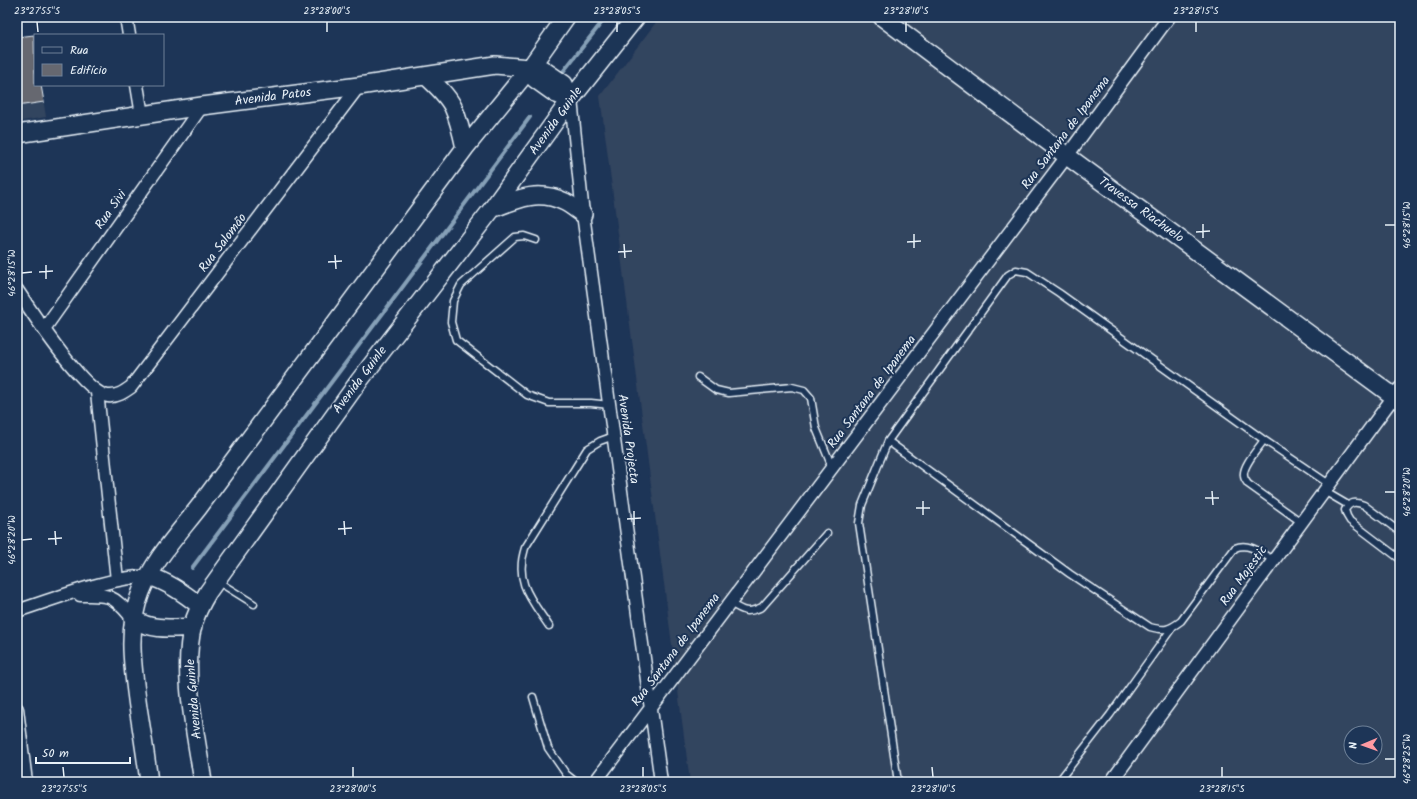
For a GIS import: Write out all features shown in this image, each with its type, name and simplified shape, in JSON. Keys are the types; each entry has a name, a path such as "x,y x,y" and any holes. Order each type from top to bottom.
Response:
{"street":[{"path":"126,17 129,34"},
{"path":"149,782 131,647 133,619 140,593 148,576 465,148 530,68 566,17"},
{"name":"Avenida Guinle","path":"203,782 190,697 189,661 193,626 200,606 216,580 359,381 492,209 571,99 636,17"},
{"name":"Travessa Riachuelo","path":"882,17 1067,156 1398,395"},
{"name":"Rua Santana de Ipanema","path":"595,782 1067,156 1169,17"},
{"name":"Avenida Patos","path":"17,134 202,106 359,86 495,65 530,68"},
{"path":"530,68 535,79 556,94 571,99"},
{"path":"426,76 441,90 453,107 465,148"},
{"path":"137,86 142,115"},
{"name":"Rua Salomão","path":"98,392 108,396 120,394 131,387 359,86"},
{"name":"Avenida Projecta","path":"571,99 583,214 662,782"},
{"name":"Rua Sivi","path":"44,329 202,106"},
{"path":"492,209 518,198 532,196 549,197 565,202 583,214"},
{"path":"17,290 44,329 84,380 98,392 117,580"},
{"name":"Rua Majestic","path":"1111,782 1301,522 1398,395"},
{"path":"17,611 117,580 148,576 162,580 200,606"},
{"path":"66,595 99,595 109,597 120,605 133,619 143,625 152,627 193,626"},
{"path":"17,709 26,782"}],"lane":[{"path":"536,240 524,236 515,237 461,285 453,301 451,322 456,340 527,395 549,404 591,403 610,405"},
{"path":"898,782 859,523 862,505 888,440 1008,275 1016,270 1026,272 1059,293 1264,440 1348,505"},
{"path":"698,377 716,390 729,393 792,386 804,390 811,398 816,428 832,467"},
{"path":"549,626 527,594 522,574 522,558 525,548 587,449 600,441 614,436"},
{"path":"888,440 1070,574 1150,627 1162,630 1172,628"},
{"path":"1264,440 1245,467 1243,474 1244,479 1248,484 1301,522"},
{"path":"1400,532 1364,505 1354,502 1348,505 1345,510 1350,520 1400,559"},
{"path":"730,603 744,611 753,611 762,607 827,533"},
{"path":"1058,782 1110,714 1172,628 1181,621 1235,548 1249,546 1273,560"},
{"path":"216,580 254,604"},
{"path":"533,697 548,748 566,774 576,782"}],"shaded area":[{"path":"660,17 1400,17 1400,782 690,782 600,96"},
{"path":"34,35 34,86 41,86 46,117 17,122 17,37"}],"building":[{"path":"34,35 34,86 41,86 44,102 17,106 17,37"}],"waterway":[{"path":"562,73 606,17"},
{"path":"192,568 530,117"}]}
